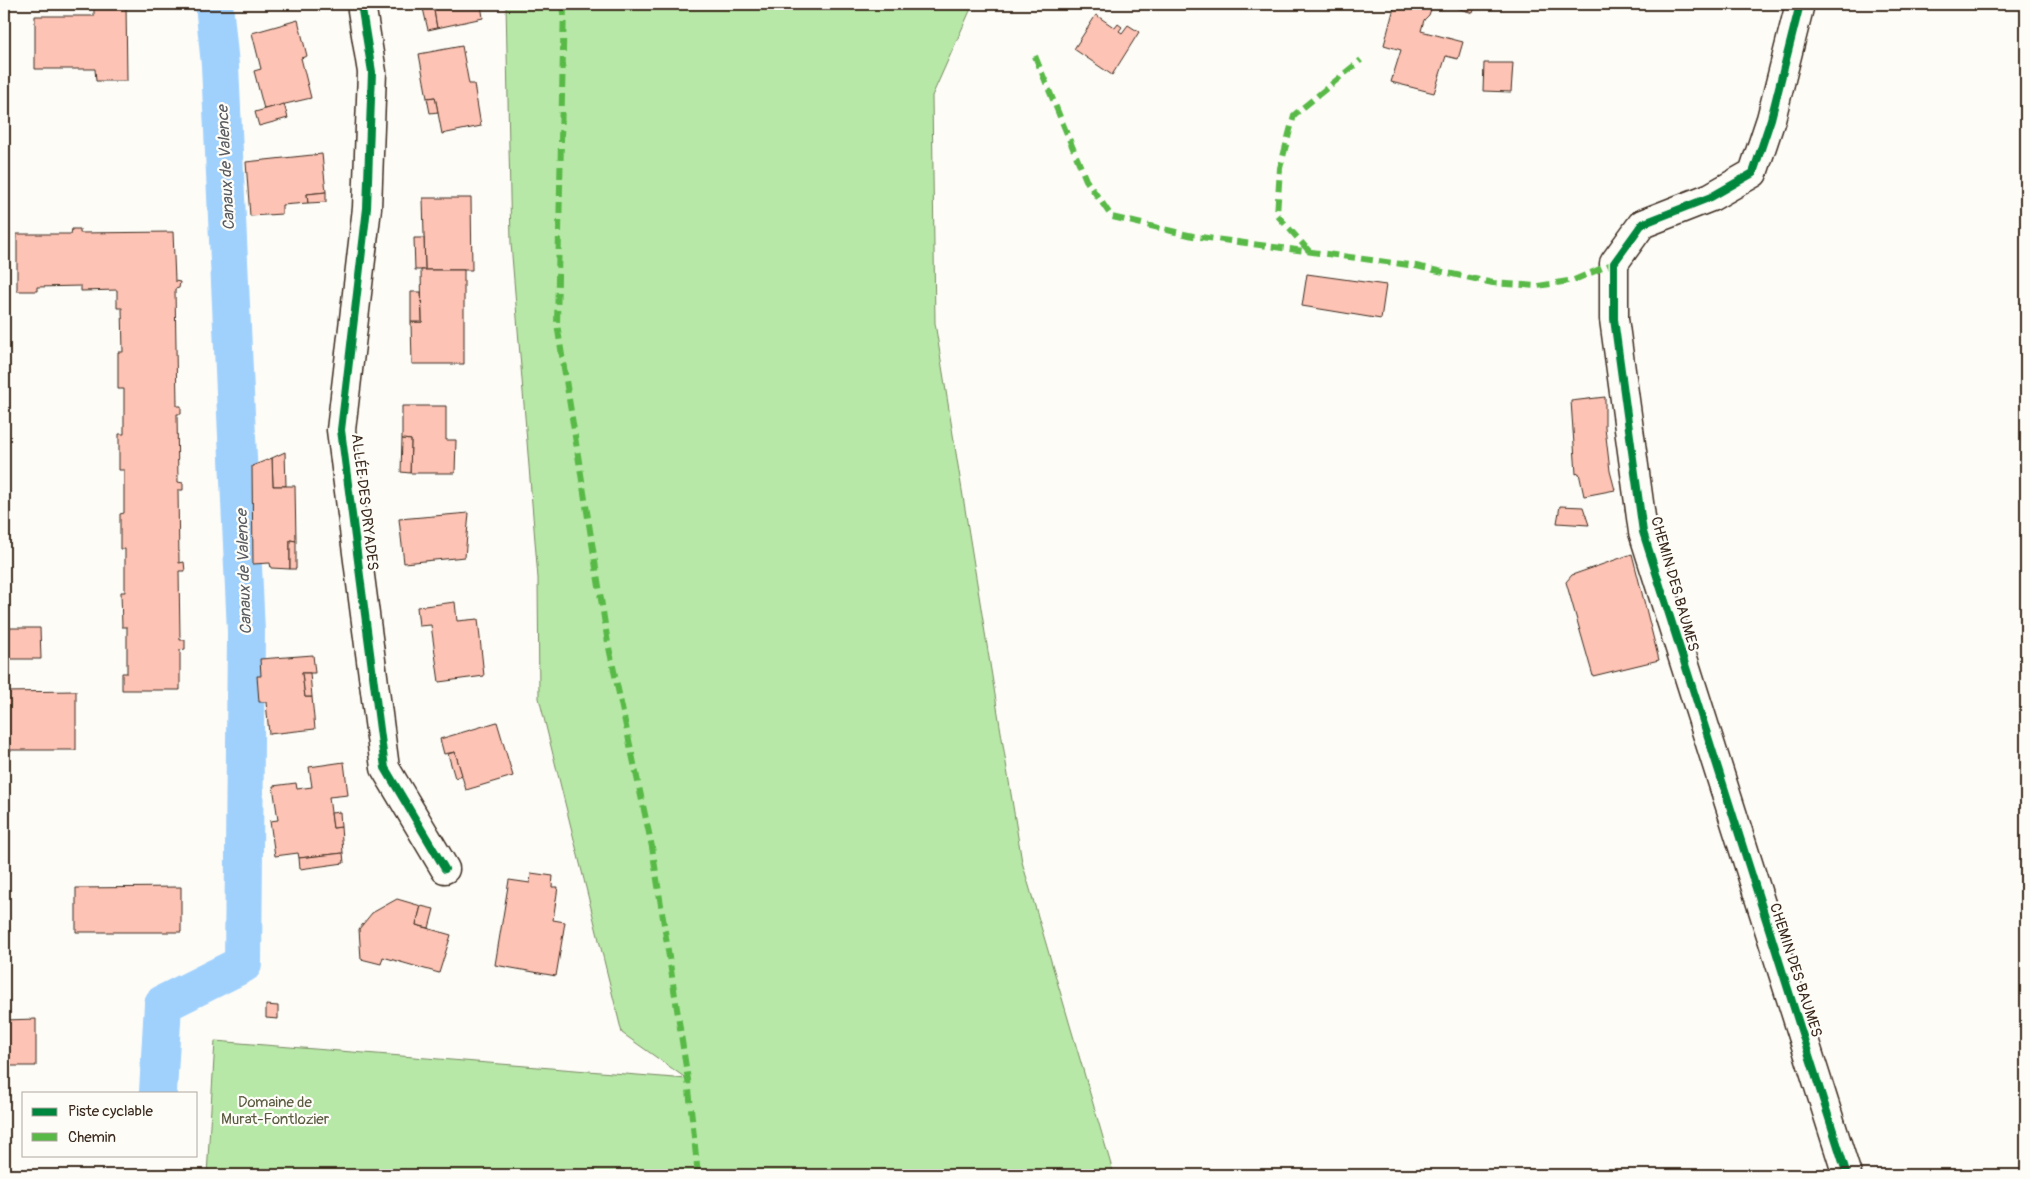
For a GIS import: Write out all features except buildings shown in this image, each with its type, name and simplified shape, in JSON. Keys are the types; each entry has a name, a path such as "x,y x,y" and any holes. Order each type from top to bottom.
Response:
{"street":[{"name":"ALLÉE DES DRYADES","path":"361,4 372,72 367,208 341,430 385,768 445,869"},
{"name":"CHEMIN DES BAUMES","path":"1800,4 1771,119 1753,173 1711,197 1642,224 1614,262 1614,319 1643,532 1847,1175"}],"green space":[{"name":"Domaine de Murat-Fontlozier","path":"506,4 973,4 932,96 935,323 1022,862 1114,1175 207,1175 215,1041 687,1079 622,1033 539,698 538,578 511,243"}],"waterway":[{"name":"Canaux de Valence","path":"158,1092 163,1004 243,964 246,632 220,65 214,4"}],"marked path":[{"path":"564,4 557,324 608,643 652,847 688,1080 698,1175"},
{"path":"1035,56 1086,180 1112,217 1193,236 1416,266 1493,283 1538,286 1574,280 1614,263"},
{"path":"1309,251 1277,215 1280,168 1294,115 1361,60"}],"cycle path":[{"path":"361,4 372,72 367,208 341,430 385,768 445,869"},
{"path":"1800,4 1771,119 1753,173 1711,197 1642,224 1614,263 1614,319 1643,532 1847,1175"}]}
